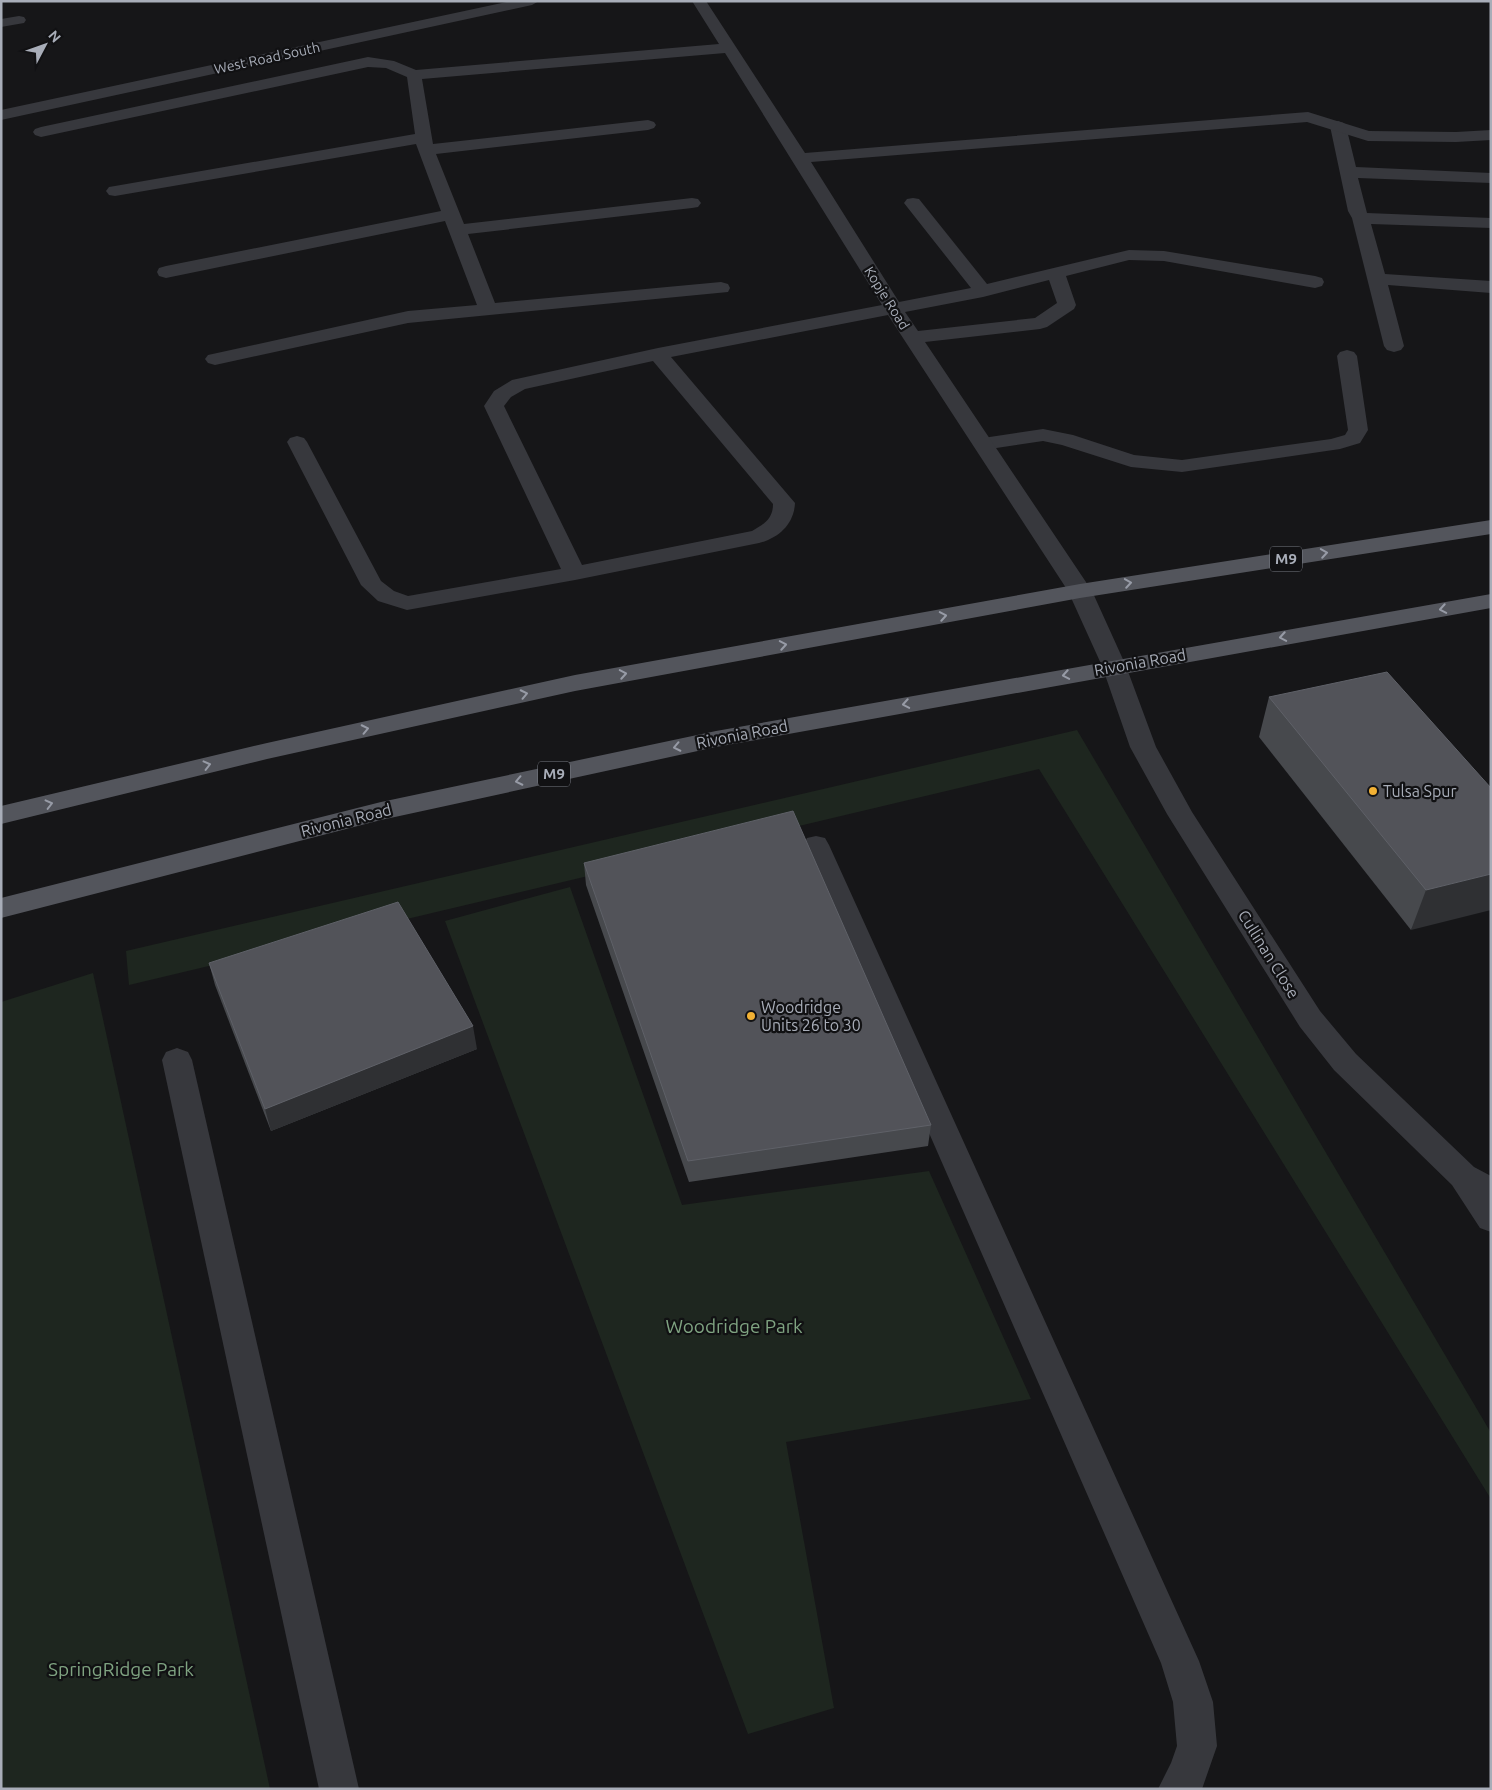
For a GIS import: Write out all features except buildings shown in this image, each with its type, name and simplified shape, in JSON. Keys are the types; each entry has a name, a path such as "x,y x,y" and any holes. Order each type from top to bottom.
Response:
{"main road":[{"name":"M9","path":"1,815 267,751 575,683 1080,591 1491,527"},
{"name":"Rivonia Road","path":"1,908 381,811 716,739 1114,666 1491,601"}],"street":[{"name":"West Road South","path":"1,115 500,4 532,1"},
{"name":"Kopje Road","path":"699,1 800,158 892,308 1080,591"},
{"path":"1,23 20,20"},
{"path":"41,132 360,62 388,64 414,74 728,48"},
{"path":"414,74 424,144 488,310"},
{"path":"800,158 1121,133 1308,116 1368,136 1456,137 1491,135"},
{"path":"115,191 424,144 648,125"},
{"path":"1338,126 1357,211 1361,218 1394,346"},
{"path":"1348,172 1491,178"},
{"path":"166,272 454,222 692,202"},
{"path":"913,203 982,291"},
{"path":"1361,218 1491,223"},
{"path":"575,573 494,406 498,398 506,390 519,384 658,354 982,291 1129,255 1164,256 1315,282"},
{"path":"912,338 1040,323 1067,306 1055,272"},
{"path":"1377,279 1491,287"},
{"path":"215,359 408,317 721,288"},
{"path":"297,442 372,585 386,596 406,602 575,573 759,536 775,528 785,511 784,503 658,354"},
{"path":"983,444 1043,435 1066,439 1131,461 1182,466 1333,445 1353,439 1358,430 1347,356"},
{"name":"Cullinan Close","path":"1080,591 1114,666 1143,747 1175,806 1310,1019 1345,1062 1463,1176 1491,1191"},
{"path":"816,845 1180,1662 1192,1702 1197,1746 1188,1774 1178,1789"},
{"path":"177,1060 339,1789"},
{"path":"1463,1176 1491,1219"}],"green space":[{"path":"1077,730 1491,1433 1491,1499 1039,769 129,985 126,951"},
{"name":"Woodridge Park","path":"570,887 682,1205 929,1171 1031,1399 786,1442 834,1708 748,1734 445,921"},
{"name":"SpringRidge Park","path":"93,973 270,1789 1,1789 1,1002"}],"place":[{"name":"Tulsa Spur","path":"1373,791"},
{"name":"Woodridge Units 26 to 30","path":"751,1016"}]}
